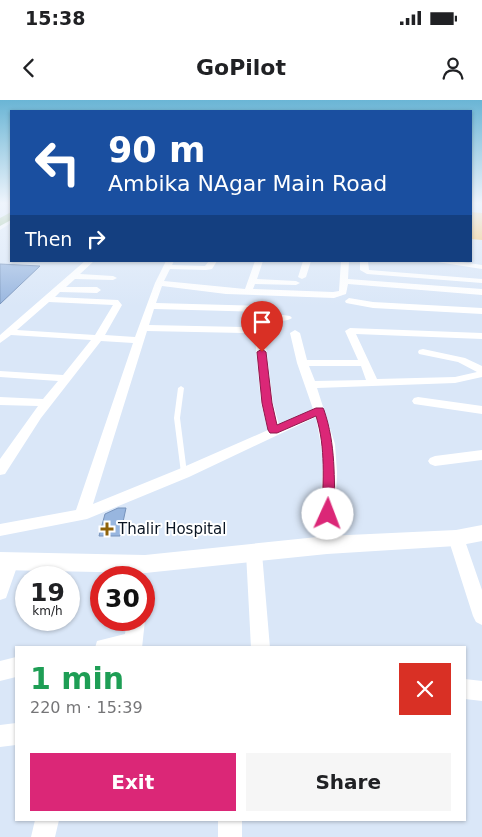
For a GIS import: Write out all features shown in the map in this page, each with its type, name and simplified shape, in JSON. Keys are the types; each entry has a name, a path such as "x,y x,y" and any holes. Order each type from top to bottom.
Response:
{"street":[{"path":"0,340 49,299 89,262"},
{"path":"82,515 143,328 167,263 206,268 212,262"},
{"path":"248,291 259,262"},
{"path":"252,281 298,280 307,262"},
{"path":"159,283 212,290 334,295 343,292 344,262"},
{"path":"364,262 364,270 367,272 482,281"},
{"path":"443,262 482,267"},
{"path":"72,276 113,278"},
{"path":"344,281 482,292"},
{"path":"58,289 97,290"},
{"path":"0,470 47,403 98,338 118,303 49,299"},
{"path":"349,301 374,305 444,308 482,312"},
{"path":"151,306 266,309 273,316 287,318"},
{"path":"143,328 243,330"},
{"path":"373,382 350,331 482,336"},
{"path":"9,332 139,340"},
{"path":"295,333 302,363 311,384 326,432 329,453 327,545"},
{"path":"260,338 267,403 274,430"},
{"path":"423,352 461,360 482,370"},
{"path":"302,363 364,362"},
{"path":"0,374 66,378"},
{"path":"311,384 454,380 482,374"},
{"path":"0,401 47,403"},
{"path":"418,401 482,410"},
{"path":"0,530 82,515 184,473 319,410"},
{"path":"435,461 482,455"},
{"path":"155,569 254,553 327,545 456,538 482,533"},
{"path":"456,538 482,616"},
{"path":"254,553 262,646"},
{"path":"0,592 6,561 90,567"},
{"path":"118,646 132,644 134,631"},
{"path":"0,671 15,667"},
{"path":"466,689 482,691"},
{"path":"0,736 15,734"},
{"path":"43,837 46,821"},
{"path":"230,821 230,837"}],"lane":[{"path":"181,388 177,418 184,473"}],"shaded area":[{"path":"472,236 482,236 482,240 472,239"}],"building":[{"path":"0,264 40,266 0,304"},
{"path":"118,508 126,508 120,536 99,536 105,514"}],"place":[{"name":"Thalir Hospital","path":"107,529"}],"route":[{"path":"262,352 267,403 274,430 319,410 326,432 329,453 328,514"}]}
